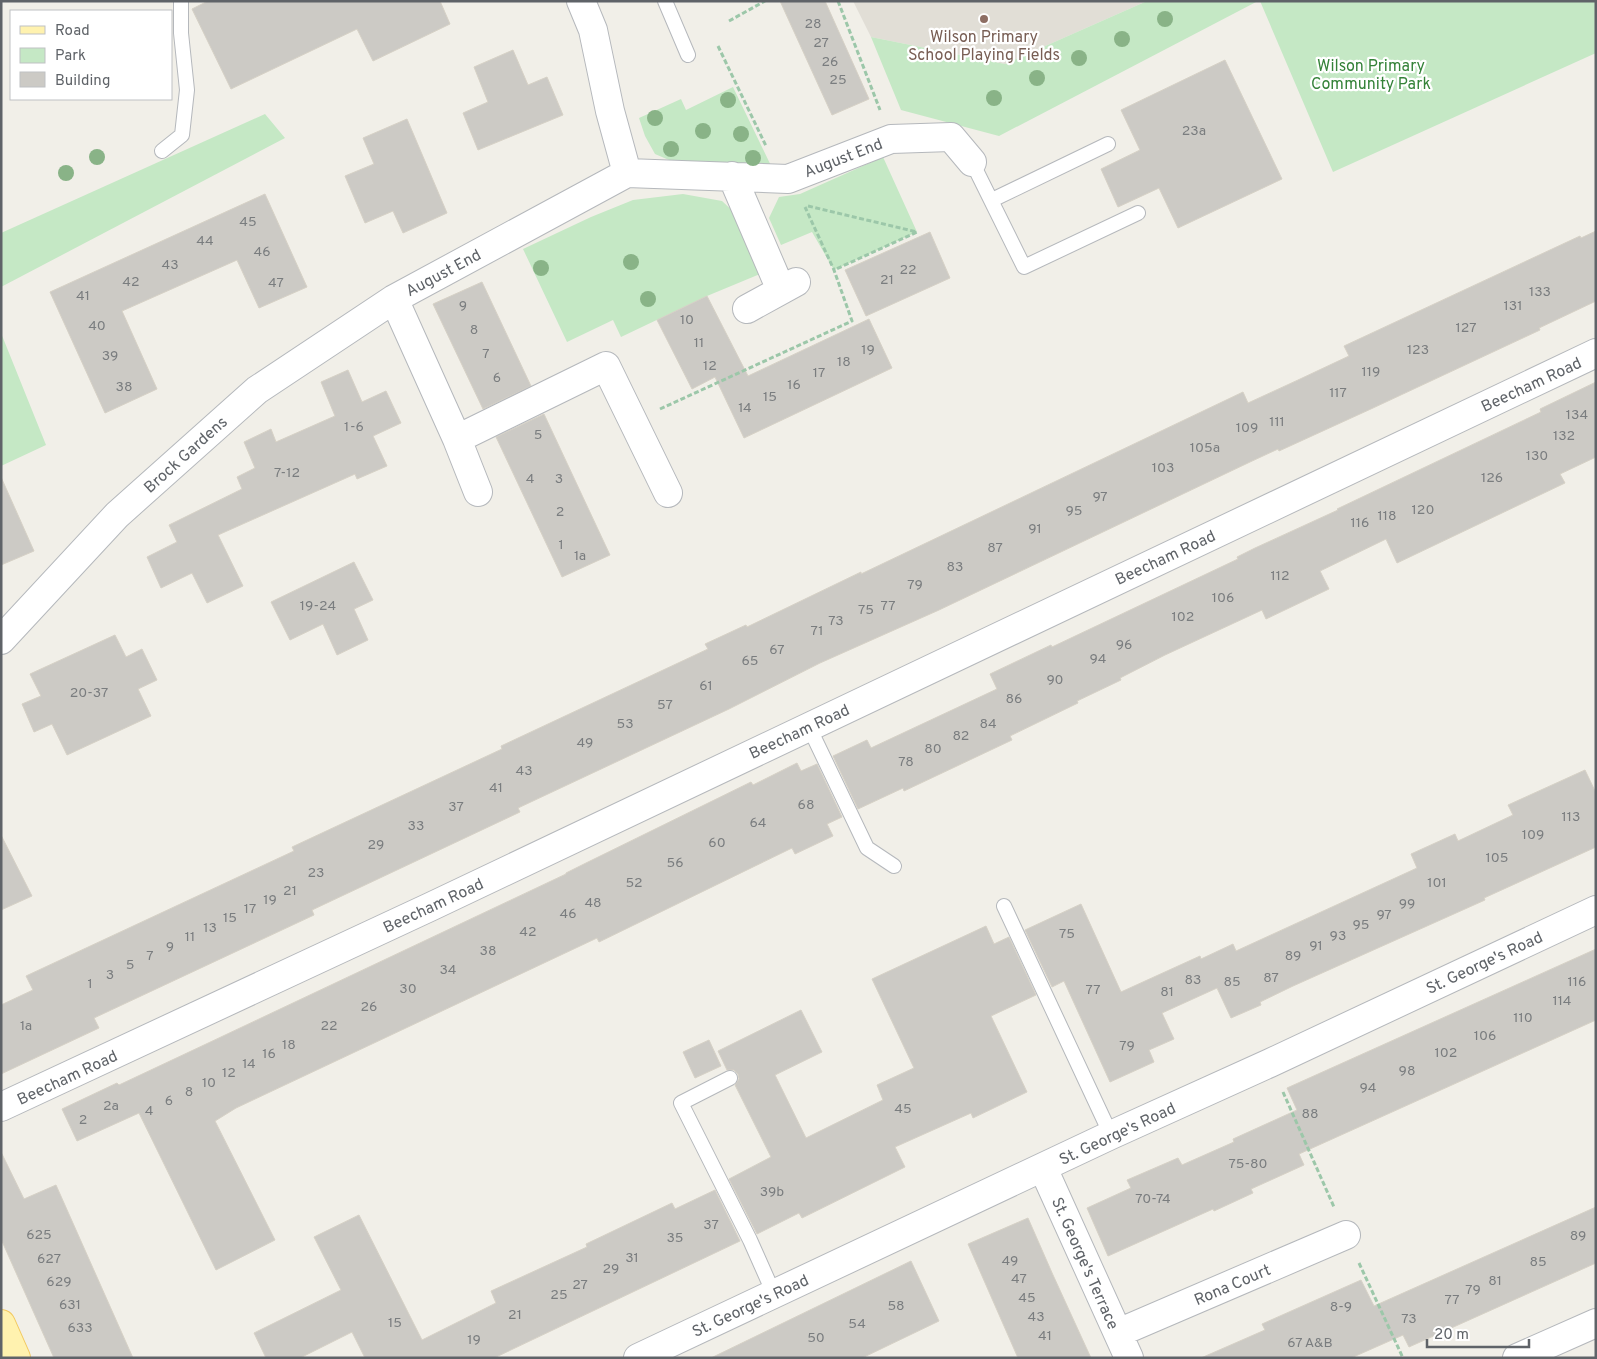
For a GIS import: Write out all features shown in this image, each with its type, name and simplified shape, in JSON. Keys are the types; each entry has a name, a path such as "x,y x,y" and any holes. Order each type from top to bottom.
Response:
{"main road":[{"path":"1,1324 16,1358"}],"street":[{"path":"581,1 593,30 610,111 627,173"},
{"name":"August End","path":"478,492 457,439 394,298 627,173 788,179 891,139 951,137 972,162"},
{"path":"732,176 789,286 747,309"},
{"name":"Brock Gardens","path":"1,640 117,515 257,390 394,298"},
{"name":"Beecham Road","path":"1,1108 430,907 1596,353"},
{"path":"457,439 606,366 668,493"},
{"name":"St. George's Road","path":"638,1358 1111,1135 1270,1063 1596,910"},
{"name":"St. George's Terrace","path":"1043,1168 1129,1358"},
{"name":"Rona Court","path":"1118,1333 1346,1235"},
{"path":"1517,1358 1596,1323"}],"lane":[{"path":"162,151 182,135 186,90 181,34 181,1"},
{"path":"665,1 688,55"},
{"path":"992,200 1108,144"},
{"path":"972,162 1024,267 1138,213"},
{"path":"809,727 867,848 894,866"},
{"path":"1004,906 1111,1135"},
{"path":"730,1078 681,1103 750,1240 774,1294"}],"path":[{"path":"729,21 765,1"},
{"path":"838,1 891,139"},
{"path":"718,46 781,178"},
{"path":"805,206 917,232 834,270"}],"shaded area":[{"name":"Wilson Primary School Playing Fields","path":"853,1 1147,1 1005,64 871,37"}],"green space":[{"path":"1147,1 1258,1 999,136 901,110 871,37 1005,64"},
{"name":"Wilson Primary Community Park","path":"1260,1 1596,1 1596,53 1333,172"},
{"path":"733,87 774,172 676,163 655,154 645,136 639,118 681,99 686,110"},
{"path":"265,114 285,138 1,287 1,233"},
{"path":"883,157 917,232 834,270 812,232 781,245 769,218 779,197 800,194"},
{"path":"683,194 722,201 736,214 760,274 707,296 621,337 613,320 567,342 523,249 591,217 633,200"},
{"path":"1,333 46,445 1,466"}],"building":[{"path":"208,1 440,1 450,24 373,61 357,29 231,89 192,9"},
{"path":"780,1 825,1 869,99 832,115"},
{"path":"513,50 528,85 547,77 563,115 478,150 463,113 488,102 474,67"},
{"path":"1225,60 1282,179 1178,228 1159,188 1118,207 1101,169 1140,150 1121,110"},
{"path":"407,119 447,213 403,233 393,211 365,223 345,176 374,164 363,138"},
{"path":"265,194 307,287 259,308 237,260 122,311 157,389 105,413 50,292"},
{"path":"1596,231 1596,301 1539,328 1540,330 1373,408 1279,451 1278,449 939,610 820,663 729,709 518,808 520,812 312,910 314,915 94,1018 99,1028 1,1074 1,1005 33,990 26,976 294,851 292,847 502,749 501,746 708,649 705,644 746,625 747,627 861,572 861,574 1243,392 1248,403 1298,380 1349,356 1344,346 1580,236 1581,238"},
{"path":"930,232 950,278 866,316 845,270"},
{"path":"482,282 531,386 483,409 433,304"},
{"path":"707,296 748,376 869,319 892,368 744,438 715,377 692,389 657,320"},
{"path":"348,370 362,402 386,391 401,423 373,436 387,466 357,479 355,474 218,535 243,586 207,603 192,573 161,588 147,557 177,542 169,525 242,489 237,477 255,468 244,442 271,429 276,442 335,416 321,382"},
{"path":"1596,382 1596,457 1560,474 1565,483 1397,563 1386,539 1320,571 1329,589 1266,619 1262,610 1165,655 1120,678 1121,680 1077,701 1078,703 1010,736 1012,740 904,791 903,788 858,809 833,756 867,740 871,748 997,689 990,674 1051,645 1052,647 1238,559 1237,557 1255,548 1541,412 1540,409"},
{"path":"544,414 610,555 562,577 496,437"},
{"path":"1,477 34,551 1,565"},
{"path":"354,562 373,600 354,609 368,640 337,655 323,624 290,640 271,602"},
{"path":"115,635 126,657 142,649 157,680 138,689 151,716 67,755 52,724 34,732 22,704 41,696 30,674"},
{"path":"797,763 801,771 817,764 842,817 827,824 833,836 795,854 792,848 599,942 597,938 236,1108 215,1121 275,1240 216,1270 139,1113 77,1141 62,1109 117,1083 119,1085 204,1045 566,874 751,782 753,785"},
{"path":"1585,770 1596,793 1596,847 1484,898 1485,900 1293,986 1260,1002 1261,1005 1231,1018 1217,988 1162,1013 1174,1039 1149,1050 1154,1062 1110,1082 1064,981 1052,987 1025,930 1081,904 1121,992 1200,956 1201,959 1233,944 1236,951 1417,868 1411,854 1455,834 1458,841 1513,815 1508,805"},
{"path":"1,835 32,896 1,910"},
{"path":"986,926 994,944 1009,937 1036,995 991,1016 1027,1092 973,1118 971,1113 895,1147 905,1167 802,1218 799,1213 757,1234 729,1179 771,1157 735,1085 739,1079 738,1074 734,1070 727,1070 718,1051 801,1010 822,1052 775,1075 806,1138 883,1100 877,1085 914,1068 872,979"},
{"path":"1596,949 1596,1020 1299,1154 1304,1165 1251,1189 1253,1193 1108,1256 1087,1208 1131,1188 1127,1180 1178,1158 1182,1165 1234,1142 1233,1139 1297,1110 1287,1088"},
{"path":"709,1040 721,1066 695,1078 683,1052"},
{"path":"1,1152 24,1199 56,1185 133,1358 54,1358 1,1239"},
{"path":"715,1190 740,1241 494,1358 365,1358 352,1332 300,1358 266,1358 254,1333 341,1290 314,1237 359,1215 422,1340 496,1303 491,1291 587,1247 586,1244 672,1203 675,1209"},
{"path":"1596,1207 1596,1263 1409,1347 1403,1335 1351,1358 1201,1358 1265,1330 1262,1324 1361,1280 1374,1306"},
{"path":"1028,1218 1091,1358 1018,1358 968,1244"},
{"path":"911,1261 939,1321 862,1358 711,1358"}],"place":[{"name":"Wilson Primary School Playing Fields","path":"984,19"}]}
